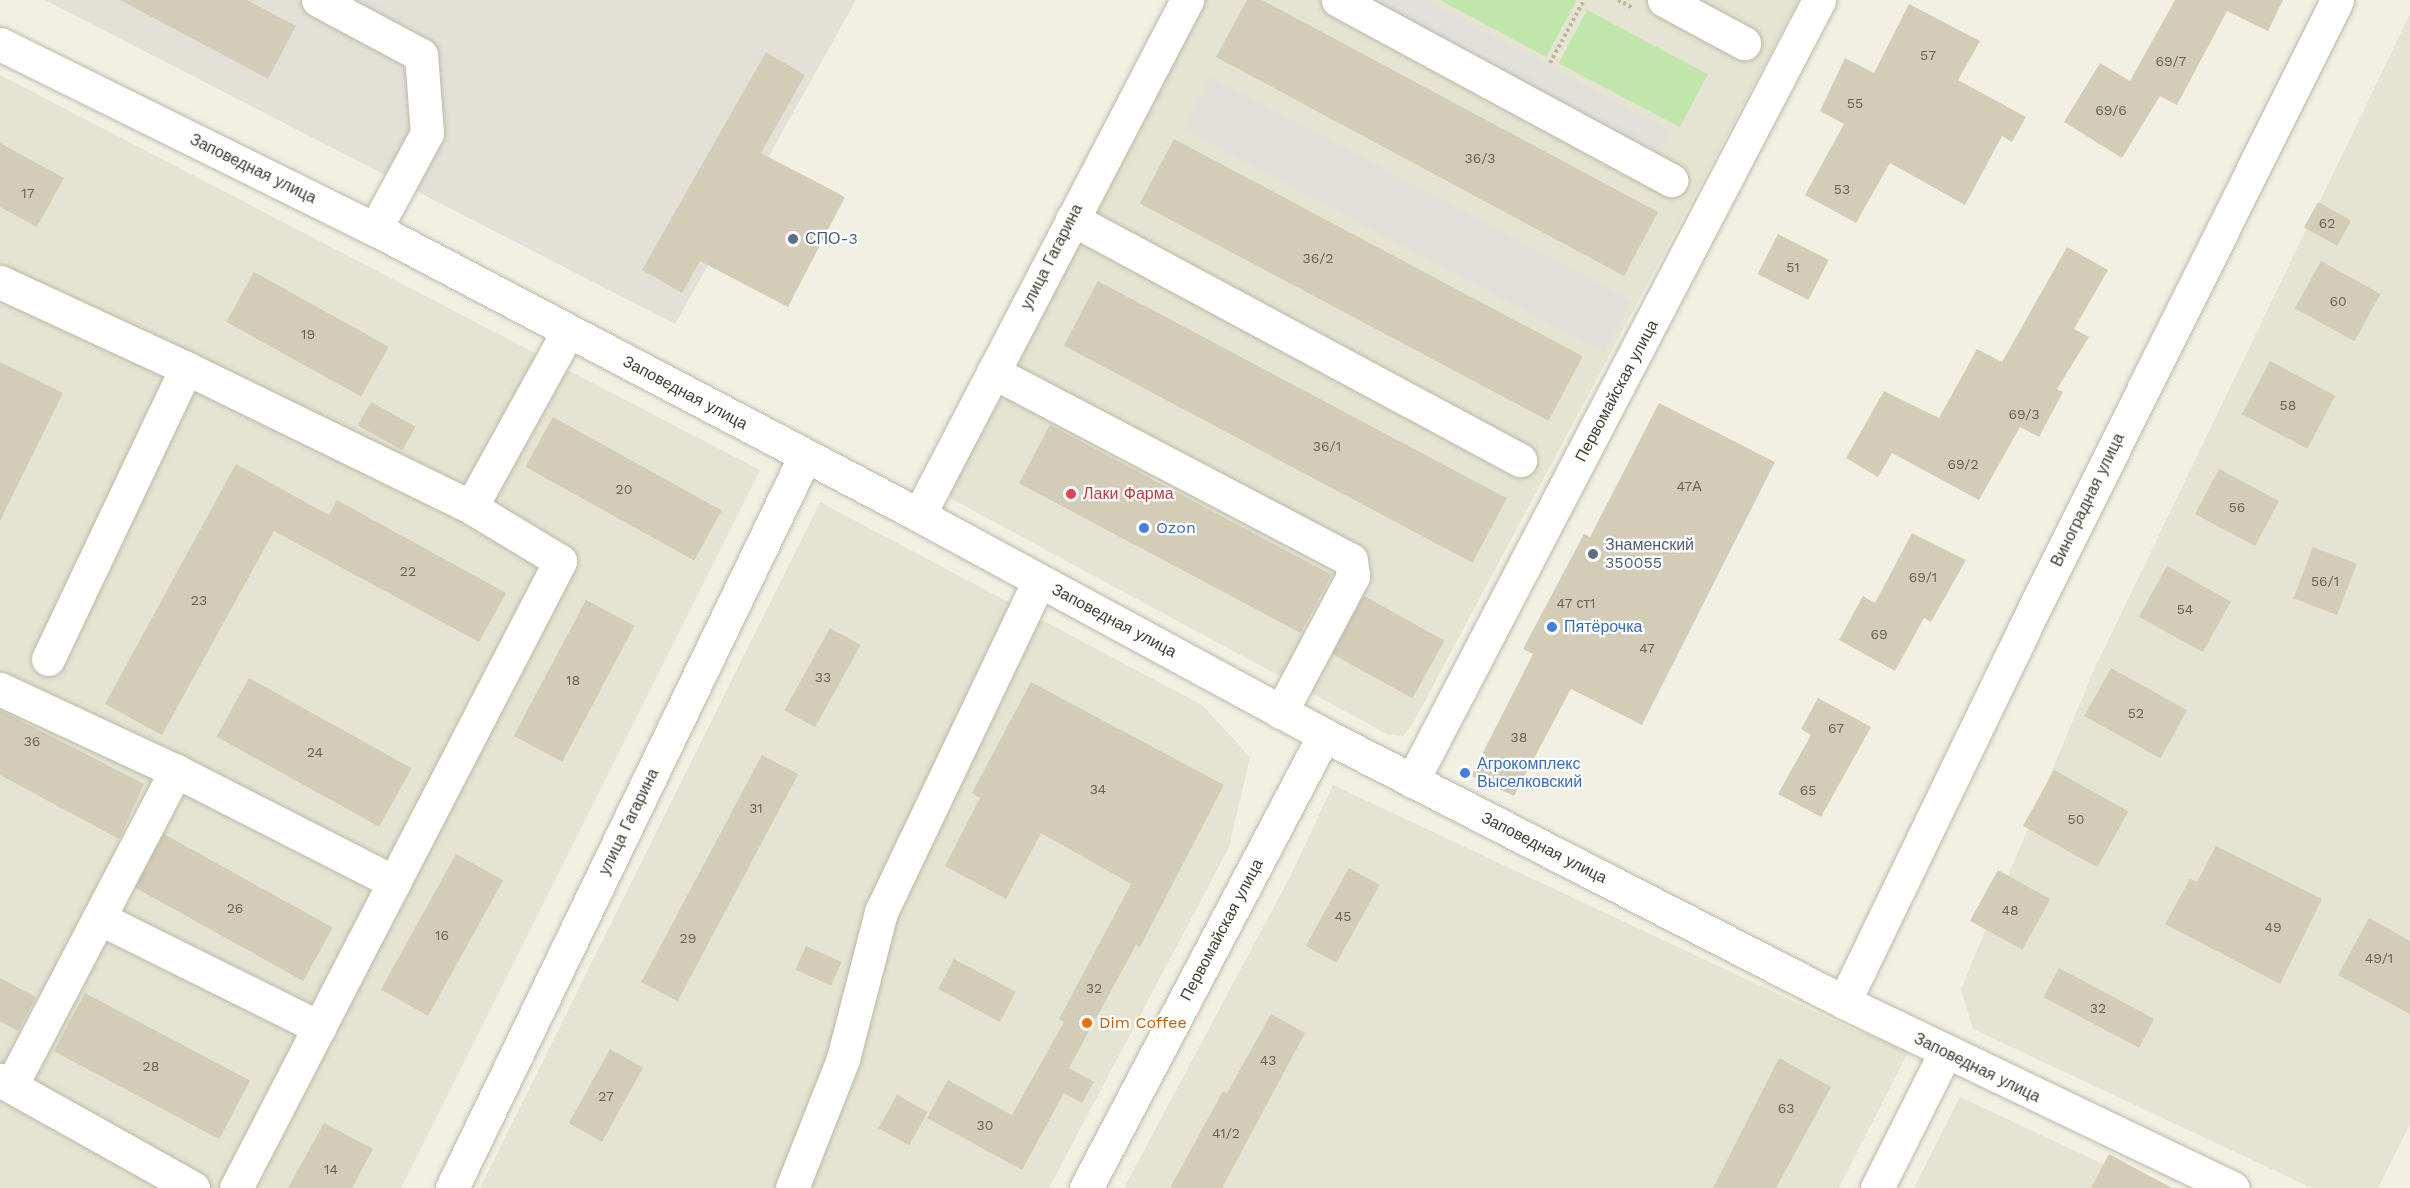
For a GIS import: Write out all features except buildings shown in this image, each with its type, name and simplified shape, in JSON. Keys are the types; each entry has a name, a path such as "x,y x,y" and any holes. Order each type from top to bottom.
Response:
{"street":[{"path":"320,0 421,55 427,133 375,230"},
{"name":"улица Гагарина","path":"919,515 1187,0"},
{"path":"1338,0 1671,180"},
{"path":"1664,0 1744,43"},
{"name":"Первомайская улица","path":"1412,781 1819,0"},
{"name":"Виноградная улица","path":"1844,1002 2024,629 2337,0"},
{"name":"Заповедная улица","path":"0,44 375,230 919,515 1412,781 1945,1053 2233,1188"},
{"path":"1072,219 1520,460"},
{"path":"2,289 186,368 471,507 560,561 236,1188"},
{"path":"471,507 568,331"},
{"path":"48,659 186,368"},
{"path":"993,372 1351,560 1353,576 1281,712"},
{"name":"улица Гагарина","path":"452,1188 805,456"},
{"path":"792,1188 843,1059 881,912 1039,581"},
{"path":"0,689 176,771 394,882"},
{"name":"Первомайская улица","path":"1086,1188 1324,735"},
{"path":"176,771 99,918 6,1083 194,1188"},
{"path":"99,918 319,1027"},
{"path":"1877,1188 1945,1053"}],"path":[{"path":"1550,63 1584,0"}],"shaded area":[{"path":"45,0 856,0 675,324"},
{"path":"1205,0 1799,0 1412,725 1403,736 1387,734 950,498 953,484"},
{"path":"1370,0 1427,0 1671,131 1658,155"},
{"path":"2410,14 2410,1124 2378,1188 2312,1188 1973,1029 1961,989 2094,670"},
{"path":"0,75 760,470 401,1188 0,1188"},
{"path":"1211,77 1631,300 1604,353 1183,129"},
{"path":"820,502 1202,705 1250,757 1229,847 1049,1188 480,1188"},
{"path":"1333,785 1848,1027 1909,1050 1839,1188 1124,1188 1291,875"},
{"path":"1960,1097 2154,1188 1914,1188"}],"green space":[{"path":"1440,0 1577,0 1546,57"},
{"path":"1587,10 1708,74 1680,127 1559,63"}],"place":[{"name":"СПО-3","path":"793,239"},
{"name":"Лаки Фарма","path":"1071,494"},
{"name":"Ozon","path":"1144,528"},
{"name":"Знаменский 350055","path":"1593,554"},
{"name":"Пятёрочка","path":"1552,627"},
{"name":"Агрокомплекс Выселковский","path":"1465,773"},
{"name":"Dim Coffee","path":"1087,1023"}]}
